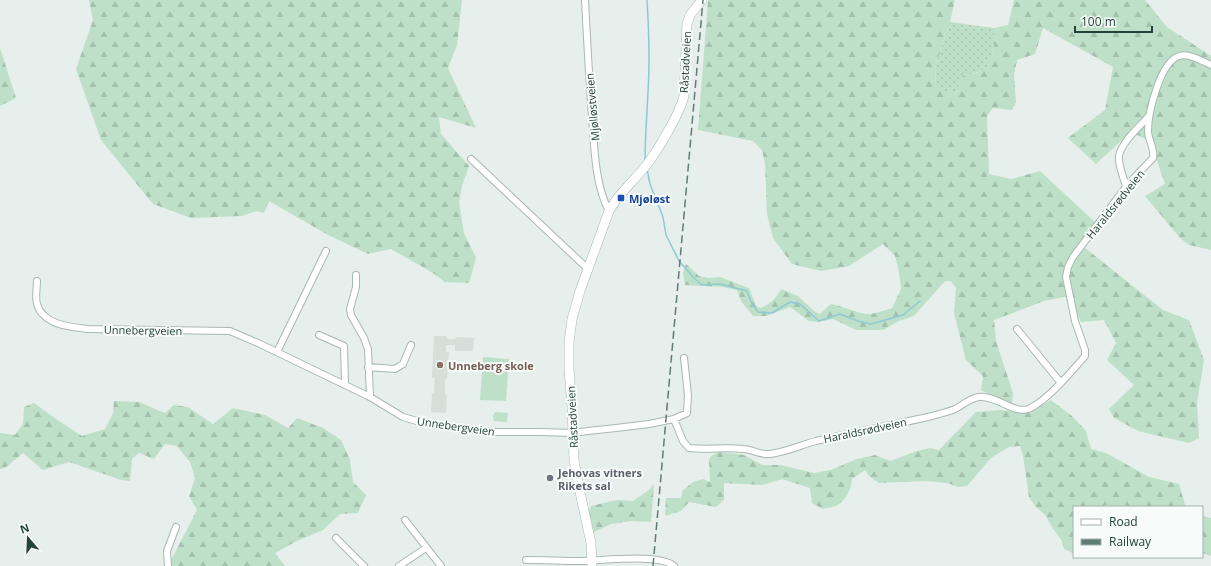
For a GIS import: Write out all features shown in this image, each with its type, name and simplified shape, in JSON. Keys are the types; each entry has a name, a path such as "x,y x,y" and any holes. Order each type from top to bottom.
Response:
{"main road":[{"name":"Råstadveien","path":"592,563 589,537 575,466 569,369 569,343 575,309 609,211 621,192 636,178 650,160 682,104 684,92 686,30 690,15 702,0"}],"street":[{"name":"Mjølløstveien","path":"585,0 596,163 601,190 609,211"},
{"name":"Haraldsrødveien","path":"674,419 683,441 689,448 704,450 745,449 761,454 771,454 815,441 933,416 953,410 979,396 1007,404 1013,408 1026,410 1040,402 1061,383 1085,356 1085,350 1076,321 1066,276 1068,267 1073,257 1126,187 1153,158 1154,153 1148,137 1150,116 1161,75 1174,59 1180,56 1188,56 1211,65"},
{"path":"1126,187 1119,164 1121,150 1150,116"},
{"path":"471,159 588,269"},
{"path":"277,352 326,251"},
{"path":"356,274 356,287 350,309 351,315 364,338 368,349 370,397"},
{"name":"Unnebergveien","path":"37,281 37,303 40,310 56,323 88,330 230,331 370,397 403,417 427,424 494,432 573,434"},
{"path":"1017,329 1061,383"},
{"path":"319,335 344,346 345,385"},
{"path":"368,367 395,369 403,364 411,345"},
{"path":"573,434 649,424 674,419 687,413 688,395 684,358"},
{"path":"405,520 441,566"},
{"path":"168,566 168,551 176,527"},
{"path":"336,538 364,566"},
{"path":"399,566 426,548"},
{"path":"526,560 592,563 654,560 668,562 674,566"}],"shaded area":[{"name":"Unneberg skole","path":"434,336 446,336 447,339 455,339 456,337 474,338 473,351 455,351 455,345 446,345 446,352 449,352 447,379 445,379 445,395 447,395 446,413 431,412 435,378 432,378"}],"green space":[{"path":"89,0 462,0 457,45 448,68 476,128 439,117 441,134 469,166 462,186 459,202 464,233 476,258 469,283 445,282 433,273 391,249 368,254 328,235 269,201 264,213 257,211 242,216 191,218 153,204 101,140 76,69 93,20"},
{"path":"708,0 955,0 950,22 936,64 935,86 956,95 962,76 981,71 989,64 993,49 994,28 1008,25 1014,0 1145,0 1167,27 1211,56 1211,250 1189,245 1180,238 1145,196 1165,184 1150,141 1131,132 1096,164 1068,138 1105,110 1113,67 1043,28 1035,54 1017,60 1014,75 1016,102 1012,110 993,108 987,116 989,174 1012,179 1040,171 1097,224 1085,248 1163,310 1189,320 1204,360 1197,403 1199,438 1189,443 1138,431 1114,418 1109,409 1134,385 1107,360 1116,343 1104,320 1081,322 1069,296 1044,301 994,320 996,341 1013,393 1012,404 981,390 983,376 966,360 954,313 956,288 951,281 945,281 914,316 899,321 883,330 856,330 833,319 818,322 809,321 790,307 766,316 753,316 741,301 737,290 723,287 685,285 683,273 686,264 699,276 708,278 720,277 749,288 756,306 761,308 773,300 781,289 798,296 814,311 820,314 831,304 860,313 870,314 892,308 901,289 895,256 883,244 849,266 821,271 792,264 773,238 767,214 765,163 762,150 753,141 698,130"},
{"path":"950,22 994,28 993,49 989,64 981,71 962,76 956,95 935,87 936,64"},
{"path":"0,48 16,98 0,106"},
{"name":"Unneberg skole","path":"483,357 509,359 506,401 480,400"},
{"path":"1051,400 1073,417 1086,431 1091,449 1106,453 1149,477 1179,484 1186,506 1073,506 1073,553 1064,549 1062,541 1045,515 1035,506 1029,497 1023,456 1020,446 1009,447 991,458 967,486 958,487 947,483 926,481 879,483 869,476 865,470 852,479 849,491 843,501 836,506 823,509 812,503 810,488 782,479 762,485 724,483 724,500 716,507 689,502 681,511 665,516 666,498 681,498 683,490 693,482 703,479 710,482 709,460 711,456 719,452 744,455 762,465 781,465 814,473 831,470 857,459 875,455 890,461 930,448 939,450 976,412 1000,410 1030,413"},
{"path":"114,401 139,402 165,413 174,405 188,407 213,424 233,408 265,415 288,428 297,418 323,428 341,440 350,460 353,482 366,495 358,513 340,514 323,530 295,542 275,553 285,566 168,566 197,510 189,496 195,478 190,462 177,446 165,444 154,459 139,453 132,459 130,481 121,480 69,462 43,470 23,453 5,468 0,469 0,433 15,435 23,424 24,407 34,403 82,436 105,429 113,413"},
{"path":"495,412 508,413 507,422 494,421 493,416"},
{"path":"654,484 651,522 632,521 611,524 594,532 588,512 591,506 617,500 633,501 649,490"},
{"path":"1203,516 1211,518 1211,556 1203,553"}],"waterway":[{"path":"645,160 649,69 647,0"},
{"path":"647,169 650,184 663,217 666,235 679,261 702,285 720,284 747,291 752,304 758,312 772,313 790,302 800,304 819,321 840,314 871,324 903,315 920,301"}],"railway":[{"path":"653,566 703,0"}],"place":[{"name":"Mjøløst","path":"621,198"},
{"name":"Unneberg skole","path":"440,365"},
{"name":"Jehovas vitners Rikets sal","path":"550,478"}]}
